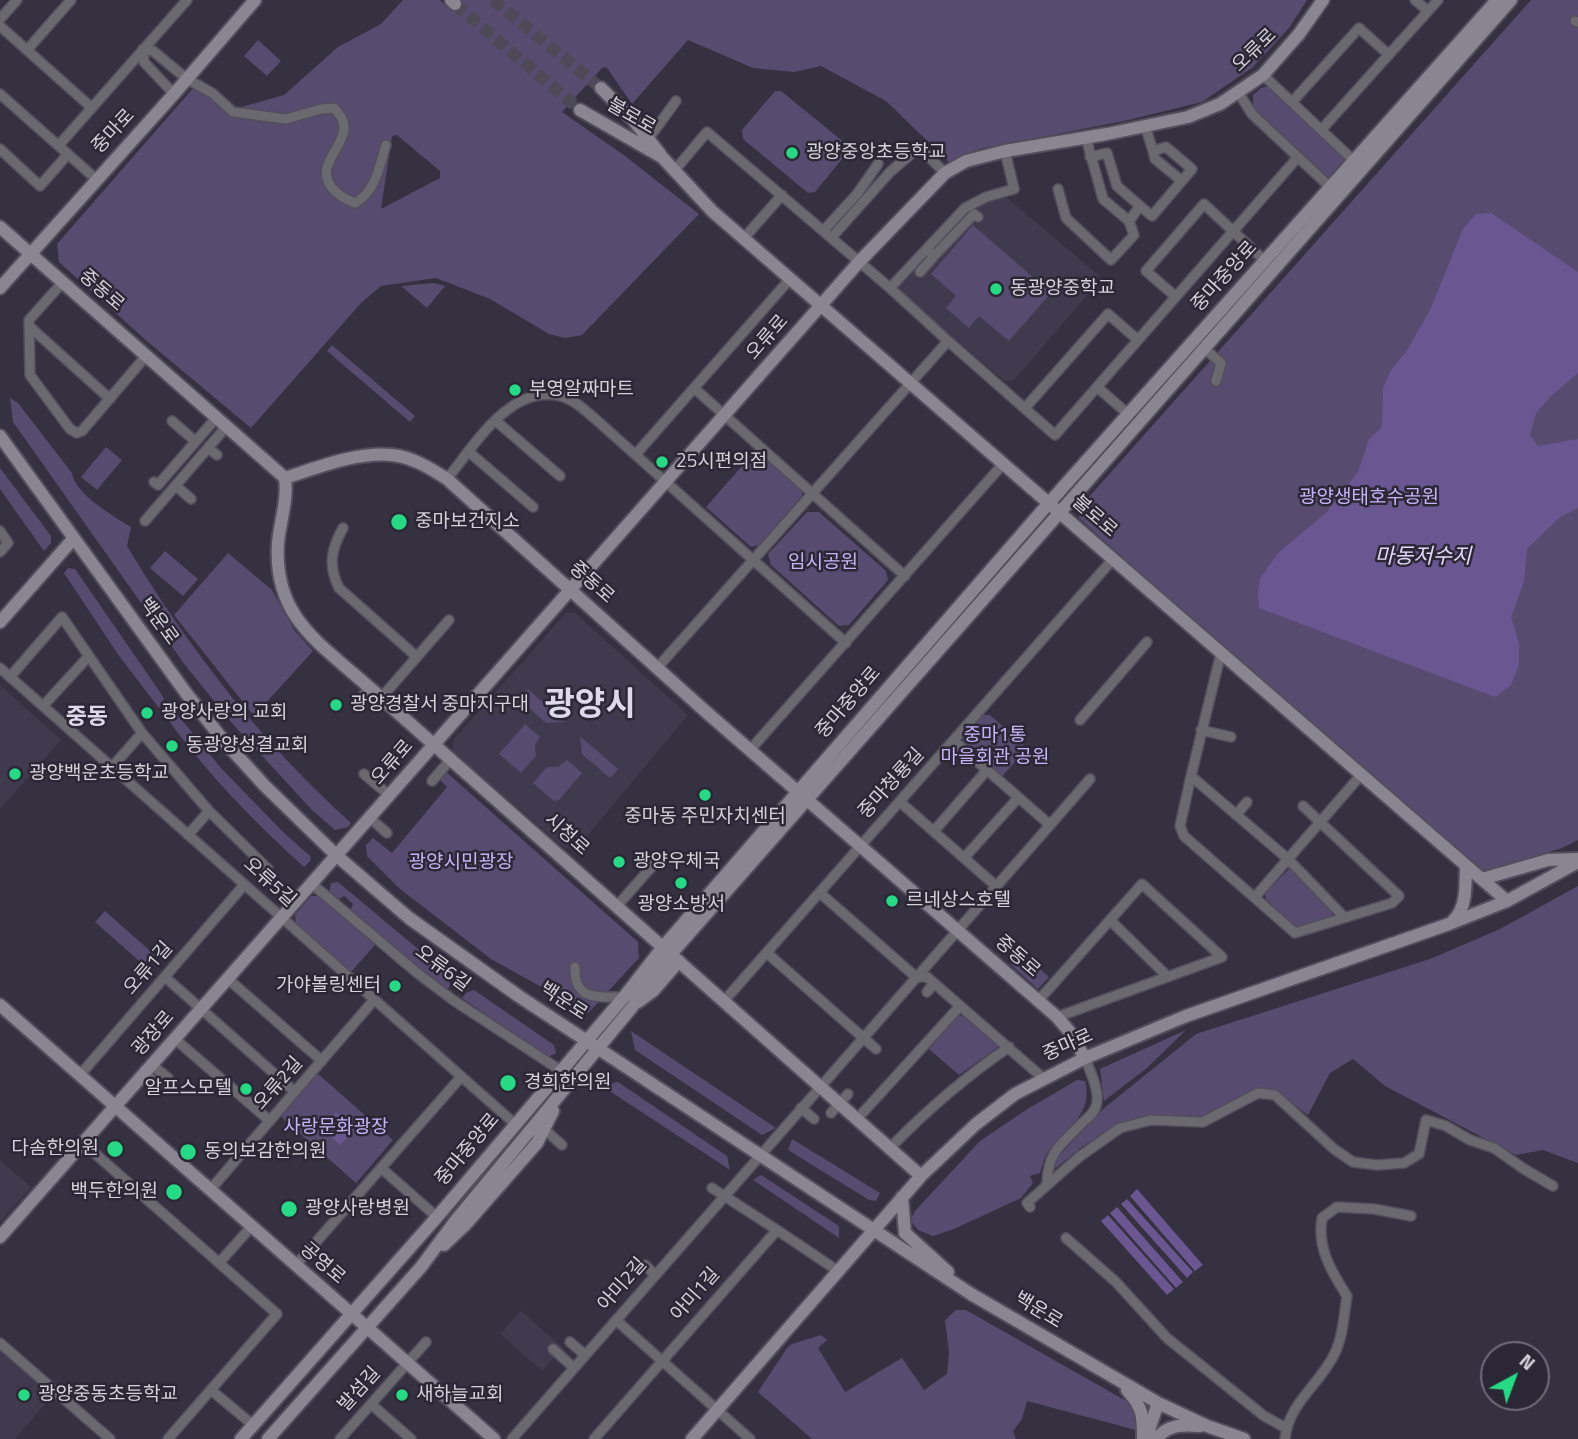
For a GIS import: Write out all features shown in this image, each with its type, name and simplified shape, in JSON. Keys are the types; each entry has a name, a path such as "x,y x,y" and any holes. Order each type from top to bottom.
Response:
{"street":[{"path":"0,19 17,0"},
{"path":"27,50 71,0"},
{"path":"59,145 187,0"},
{"name":"중마로","path":"0,288 255,0"},
{"name":"오류로","path":"337,856 859,262 945,173 966,162 1005,151 1188,117 1220,104 1263,75 1299,34 1323,0"},
{"path":"1415,0 1428,11"},
{"path":"1322,129 1438,0"},
{"name":"중마중앙로","path":"1054,508 1128,414 1497,0"},
{"name":"중마중앙로","path":"268,1439 421,1267 565,1087 592,1044 671,954 802,795 1054,508 1204,348 1511,0"},
{"path":"0,26 92,108"},
{"path":"1293,101 1359,28 1389,55"},
{"path":"143,49 153,51 187,79 212,93 233,112 286,119 334,108 342,116 345,130 325,174 331,186 343,199 355,203 367,196 375,181 386,145"},
{"path":"143,49 144,62 174,94"},
{"path":"1263,75 1354,161"},
{"name":"불로로","path":"601,88 649,138 662,158"},
{"path":"1238,92 1252,114 1330,187"},
{"path":"0,93 96,179"},
{"path":"649,138 676,101"},
{"name":"불로로","path":"580,110 662,158 712,211 1507,901"},
{"path":"1145,126 1155,159 1182,181"},
{"path":"675,170 707,132 828,234 1055,435 1298,157"},
{"path":"1058,189 1066,218 1111,260 1134,235 1129,220 1104,199 1086,138"},
{"path":"828,234 919,147 945,173"},
{"path":"1090,157 1107,153 1117,186 1152,216 1192,170 1166,147 1153,151"},
{"path":"0,149 40,186 68,154"},
{"path":"890,288 965,208 986,197 1014,188 1005,151"},
{"path":"828,234 878,164"},
{"path":"744,238 782,195"},
{"path":"1175,297 1146,271 1204,204 1265,261"},
{"path":"1129,220 1140,206"},
{"path":"920,272 974,214 978,217"},
{"name":"중동로","path":"0,228 285,478 345,460 391,454 422,464 447,479 657,668 1057,1017 1085,1058"},
{"path":"926,248 934,256"},
{"path":"636,454 790,278"},
{"path":"62,283 29,320 30,375 70,429 77,433 82,431 146,356"},
{"path":"1025,408 1108,314 1138,340"},
{"path":"29,326 110,399"},
{"path":"657,668 948,341"},
{"path":"1204,348 1221,363 1216,381"},
{"path":"1097,387 1128,414"},
{"path":"694,388 905,576"},
{"path":"447,479 504,411 526,397 560,396 574,403 636,454 846,643"},
{"path":"155,481 158,485 216,418"},
{"path":"172,421 195,441"},
{"path":"496,421 560,476"},
{"path":"145,522 226,427"},
{"name":"백운로","path":"0,436 223,740 264,785 337,856 447,948 971,1294 1158,1403 1207,1426 1244,1439"},
{"path":"208,448 217,455"},
{"path":"470,452 533,508"},
{"path":"750,750 1003,464"},
{"name":"시청로","path":"285,478 286,497 278,541 278,574 282,593 296,619 370,688 921,1175"},
{"path":"176,486 191,499"},
{"path":"343,528 333,545 331,560 339,588 417,657"},
{"path":"0,531 8,543 0,552"},
{"path":"0,622 74,538"},
{"name":"중마청룡길","path":"724,1001 1114,559"},
{"path":"9,677 62,617 142,733 209,811 268,869"},
{"path":"382,698 449,620"},
{"path":"1080,720 1147,642"},
{"path":"1221,653 1181,825 1184,836 1295,933 1392,902 1399,896 1303,806"},
{"path":"43,706 88,657"},
{"name":"오류5길","path":"0,668 515,1124"},
{"path":"358,701 370,688"},
{"path":"1201,730 1231,737"},
{"path":"112,767 142,733"},
{"path":"954,741 1050,825"},
{"path":"432,780 451,759"},
{"path":"933,831 988,770"},
{"path":"364,774 390,796"},
{"path":"1255,897 1362,775"},
{"path":"1191,776 1288,859 1343,916"},
{"name":"아미2길","path":"512,1439 1090,779"},
{"path":"964,858 1018,798"},
{"path":"900,802 996,886"},
{"path":"1236,815 1247,802"},
{"path":"188,835 209,811"},
{"path":"370,818 387,833"},
{"name":"광장로","path":"0,1237 337,856"},
{"path":"1466,866 1482,879 1548,860 1578,860"},
{"name":"중마로","path":"692,1439 921,1175 976,1124 1015,1094 1085,1058 1186,1016 1507,901 1578,860"},
{"path":"617,906 655,863"},
{"path":"1449,924 1460,914 1465,899 1466,866"},
{"name":"오류6길","path":"312,884 453,1000 560,1070"},
{"path":"1038,1000 1142,884 1222,957 1057,1017"},
{"name":"오류1길","path":"79,1075 244,885"},
{"path":"820,893 916,977 927,977 1043,1078"},
{"path":"1110,919 1168,977"},
{"path":"767,953 876,1049"},
{"path":"575,967 575,978 580,989 593,998 628,1002 653,991 671,954"},
{"path":"165,977 295,1092"},
{"path":"228,979 321,1061"},
{"path":"927,992 934,983"},
{"name":"오류2길","path":"210,1191 374,1000"},
{"name":"공영로","path":"0,1005 494,1439"},
{"path":"857,1119 960,1006"},
{"path":"174,1039 270,1121"},
{"name":"중마중앙로","path":"241,1439 438,1217 560,1070 592,1044"},
{"path":"890,1148 957,1083 1009,1047"},
{"path":"1047,1183 1047,1164 1054,1153 1097,1105 1085,1058"},
{"path":"148,1069 168,1078"},
{"path":"148,1069 160,1087"},
{"path":"295,1266 461,1077"},
{"path":"421,1267 465,1225 537,1143 565,1087"},
{"path":"1030,1207 1027,1203 1047,1183 1120,1128 1151,1120 1203,1122 1258,1093 1275,1096 1334,1149 1353,1162 1377,1165 1404,1163 1419,1153 1426,1120 1446,1125 1470,1140 1494,1148 1553,1186"},
{"path":"801,1108 814,1119"},
{"path":"544,1129 562,1145"},
{"path":"83,1143 277,1314 168,1439"},
{"path":"381,1168 438,1217"},
{"path":"712,1188 838,1271"},
{"path":"902,1197 905,1233 971,1294"},
{"path":"1285,1439 1286,1428 1300,1400 1322,1374 1335,1353 1343,1324 1347,1296 1329,1268 1323,1252 1320,1228 1322,1218 1337,1207 1374,1209 1411,1216"},
{"path":"219,1263 251,1227"},
{"name":"아미1길","path":"594,1439 777,1230"},
{"path":"1066,1238 1116,1282 1167,1338 1264,1416 1286,1428"},
{"path":"645,1265 655,1275"},
{"path":"615,1320 750,1439"},
{"name":"발섬길","path":"340,1439 426,1342"},
{"path":"570,1342 585,1355"},
{"path":"0,1343 110,1439"},
{"path":"553,1349 574,1368"},
{"path":"1119,1382 1139,1403 1144,1439"},
{"path":"211,1390 253,1425"},
{"path":"1144,1439 1158,1403"},
{"path":"371,1404 400,1435 411,1439"},
{"path":"1156,1439 1166,1429 1177,1425 1207,1426"}],"shaded area":[{"name":"동광양중학교","path":"1005,196 1102,278 1014,380 1005,381 899,292 899,286 956,222 982,203"},
{"path":"574,612 688,715 578,847 565,848 452,751 454,739 566,613"},
{"name":"광양백운초등학교","path":"0,685 61,740 0,809"},
{"path":"0,1160 31,1187 0,1222"},
{"path":"521,1311 563,1348 542,1371 500,1334"},
{"name":"광양중동초등학교","path":"0,1349 48,1391 49,1399 15,1439 0,1439"}],"green space":[{"path":"403,0 440,0 446,7 452,0 1307,0 1289,28 1253,67 1202,102 1124,121 979,149 949,162 886,101 821,66 794,72 753,68 688,40 632,104 607,68 603,67 562,112 625,156 699,214 582,335 565,338 549,334 490,299 436,278 381,286 361,303 251,428 148,342 59,262 57,244 201,79 234,109 284,95 338,47 381,24","holes":["397,135 440,171 440,178 381,209 392,136"]},
{"name":"광양생태호수공원","path":"1531,0 1578,0 1578,840 1562,848 1475,874 1079,518 1080,507"},
{"path":"258,40 281,61 267,76 244,56"},
{"path":"1268,86 1351,159 1329,185 1253,108 1253,95"},
{"path":"775,91 781,91 851,148 815,192 808,193 743,139 742,130"},
{"path":"973,225 1051,293 1009,341 979,316 969,328 946,308 956,296 931,274"},
{"path":"434,283 445,286 427,308 401,286"},
{"path":"332,345 415,416 410,422 327,351"},
{"path":"10,398 18,403 72,473 80,489 96,504 131,527 127,546 202,658 257,727 351,823 348,827 335,830 312,810 231,722 185,665 13,422"},
{"path":"106,447 122,460 97,490 81,477"},
{"path":"757,449 802,488 802,496 759,545 751,547 706,507"},
{"path":"0,468 51,536 51,543 44,551 0,489"},
{"name":"임시공원","path":"807,512 819,512 886,571 888,580 849,625 839,626 771,565 768,554"},
{"path":"165,551 198,579 183,596 150,568"},
{"path":"228,553 272,590 294,630 313,651 254,716 174,615"},
{"path":"68,568 75,569 160,692 164,699 159,708 119,656 64,573"},
{"path":"528,689 564,722 546,723 519,699"},
{"path":"176,713 221,768 310,856 311,860 304,867 267,833 199,759 168,720"},
{"name":"중마1통 마을회관 공원","path":"983,715 990,715 1027,748 1001,778 964,745 963,737"},
{"path":"525,724 540,737 535,744 536,756 521,773 499,754"},
{"path":"580,736 618,769 610,778 582,754"},
{"path":"567,760 582,773 559,800 554,801 533,783 547,767 558,767"},
{"name":"광양시민광장","path":"445,771 638,942 639,958 588,1013 491,959 400,889 367,856 366,845 373,838 392,853 447,787 438,778"},
{"path":"1289,869 1294,869 1333,909 1332,916 1297,928 1266,900 1265,893"},
{"path":"338,882 448,974 450,986 445,991 350,911 353,904 344,896 338,900 329,893 331,883"},
{"path":"1578,886 1578,1163 1543,1150 1516,1155 1385,1086 1353,1059 1330,1073 1308,1115 1276,1091 1256,1089 1202,1120 1119,1124 1083,1146 1051,1172 1053,1162 1103,1109 1196,1034 1430,959 1500,929"},
{"path":"311,896 319,896 375,945 351,972 296,925 295,915"},
{"path":"105,911 156,956 146,967 95,922"},
{"path":"1021,952 1049,977 1038,989 1010,964"},
{"path":"474,990 554,1045 556,1053 548,1057 462,998"},
{"path":"959,1015 982,1028 998,1047 959,1075 929,1049"},
{"path":"1186,1030 1147,1068 1104,1101 1100,1069"},
{"path":"631,1031 776,1128 762,1135 635,1050"},
{"name":"사랑문화광장","path":"316,1072 393,1140 356,1183 279,1115"},
{"path":"1077,1080 1085,1081 1087,1093 1082,1112 1048,1152 1040,1173 1030,1176 1033,1183 1021,1198 933,1236 918,1230 910,1220 915,1211 980,1141"},
{"path":"618,1082 727,1156 730,1170 605,1088"},
{"path":"792,1139 880,1193 876,1201 869,1200 788,1150"},
{"path":"761,1175 839,1226 839,1238 753,1180"},
{"path":"956,1310 966,1310 1135,1406 1138,1423 1136,1430 1027,1401 1022,1419 1013,1431 1016,1439 812,1439 758,1392 787,1348 821,1335 827,1340 818,1348 845,1392 902,1358 924,1390 947,1374 949,1353 945,1320"}],"water":[{"name":"마동저수지","path":"1491,213 1578,272 1578,373 1536,413 1530,435 1538,446 1578,439 1578,508 1559,518 1527,549 1524,582 1511,617 1519,644 1519,665 1511,685 1495,697 1259,608 1258,592 1260,578 1279,552 1326,513 1358,472 1369,439 1382,427 1383,388 1391,370 1406,352 1430,310 1463,229 1476,214"},
{"path":"336,1112 355,1129 340,1145 321,1129"},
{"path":"1137,1189 1203,1265 1195,1271 1130,1196"},
{"path":"1127,1199 1193,1272 1187,1278 1121,1204"},
{"path":"1117,1207 1183,1282 1176,1288 1110,1213"},
{"path":"1108,1215 1174,1289 1167,1295 1101,1221"}],"tunnel":[{"path":"493,0 601,88"},
{"path":"455,4 580,110"}],"place":[{"name":"광양중앙초등학교","path":"792,153"},
{"name":"동광양중학교","path":"996,289"},
{"name":"부영알짜마트","path":"515,390"},
{"name":"25시편의점","path":"662,462"},
{"name":"중마보건지소","path":"399,522"},
{"name":"광양경찰서 중마지구대","path":"336,705"},
{"name":"광양사랑의 교회","path":"147,713"},
{"name":"동광양성결교회","path":"172,746"},
{"name":"광양백운초등학교","path":"15,774"},
{"name":"중마동 주민자치센터","path":"705,795"},
{"name":"광양우체국","path":"619,862"},
{"name":"광양소방서","path":"681,883"},
{"name":"르네상스호텔","path":"892,901"},
{"name":"가야볼링센터","path":"395,986"},
{"name":"경희한의원","path":"508,1083"},
{"name":"알프스모텔","path":"246,1089"},
{"name":"다솜한의원","path":"115,1149"},
{"name":"동의보감한의원","path":"188,1152"},
{"name":"백두한의원","path":"174,1192"},
{"name":"광양사랑병원","path":"289,1209"},
{"name":"광양중동초등학교","path":"24,1395"},
{"name":"새하늘교회","path":"402,1395"}],"district":[{"name":"광양시","path":"590,707"},
{"name":"중동","path":"87,718"}]}
